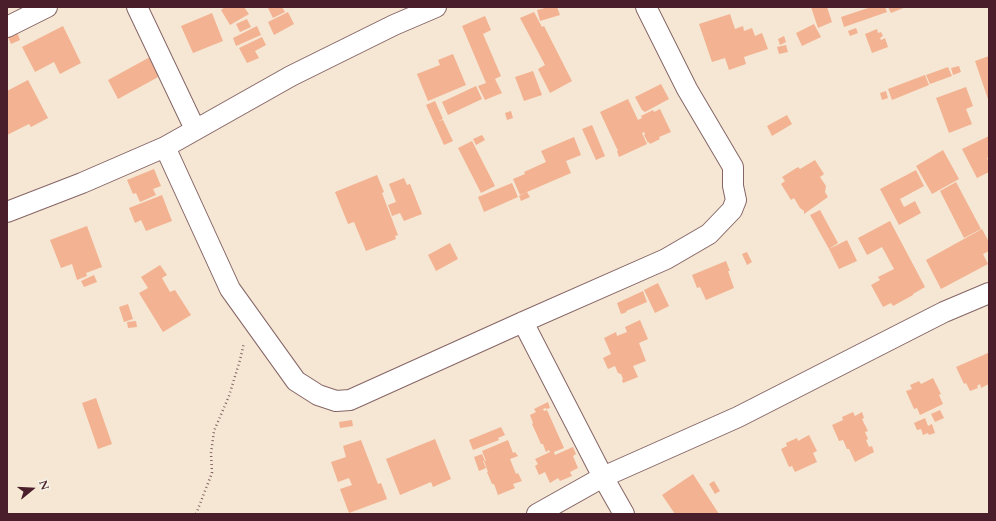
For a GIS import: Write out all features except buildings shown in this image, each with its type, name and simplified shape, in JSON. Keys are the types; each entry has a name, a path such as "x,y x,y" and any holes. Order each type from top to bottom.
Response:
{"street":[{"path":"7,26 47,7"},
{"path":"137,7 195,129"},
{"path":"7,212 82,183 165,147 291,76 394,25 436,7"},
{"path":"165,147 230,289 296,381 318,395 336,401 350,400 666,259 709,234 732,210 736,200 733,186 733,167 687,89 646,7"},
{"path":"537,514 603,477 738,417 944,312 989,293"},
{"path":"523,322 603,477 624,514"}],"path":[{"path":"196,514 212,473 210,453 214,431 229,396 240,360 249,316"}]}
